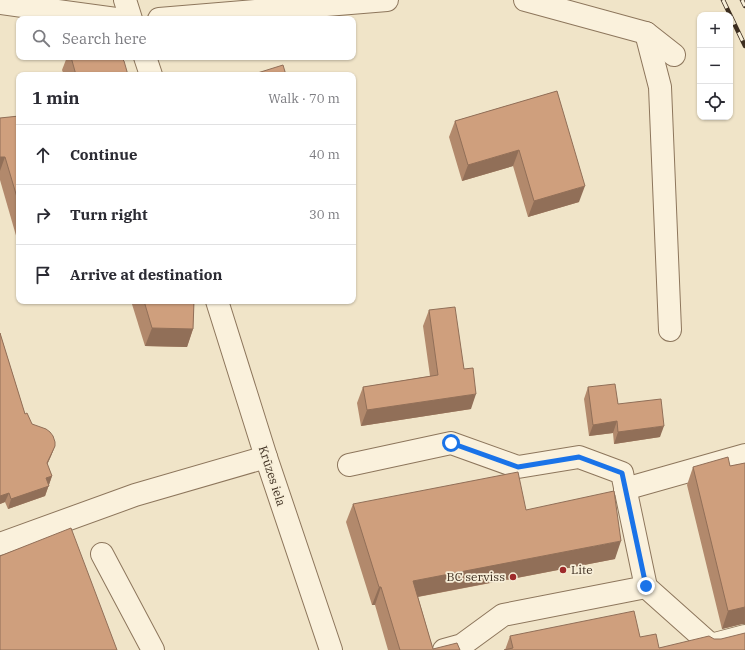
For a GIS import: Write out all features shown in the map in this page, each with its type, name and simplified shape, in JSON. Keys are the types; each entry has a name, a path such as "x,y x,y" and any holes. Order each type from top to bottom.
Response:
{"street":[{"path":"126,0 130,16"},
{"path":"195,16 387,0"},
{"path":"525,0 646,33 674,55"},
{"path":"0,3 94,16"},
{"path":"646,33 660,86 670,330"},
{"path":"146,60 150,72"},
{"name":"Krūzes iela","path":"219,304 266,457 328,649"},
{"path":"349,465 451,443 518,467 579,457 622,473 646,586 711,645 745,636"},
{"path":"625,489 745,455"},
{"path":"0,544 135,495 266,457"},
{"path":"102,554 153,650"},
{"path":"456,648 503,615 646,586"}],"building":[{"path":"72,60 123,60 127,72 75,72"},
{"path":"283,65 285,72 261,72"},
{"path":"557,91 585,186 534,201 519,150 468,165 455,121"},
{"path":"16,116 16,194 5,157 0,157 0,118"},
{"path":"145,304 194,304 193,329 152,328"},
{"path":"455,307 464,369 473,368 476,394 367,410 363,387 438,375 429,310"},
{"path":"0,333 25,414 27,413 32,424 50,432 55,442 55,446 47,463 52,476 46,478 49,486 11,499 9,493 0,496"},
{"path":"615,384 618,404 661,399 664,426 618,432 617,421 593,425 588,387"},
{"path":"728,457 730,466 745,463 745,607 728,611 693,467"},
{"path":"518,472 526,510 614,491 621,541 413,581 433,649 457,643 460,650 400,650 381,587 379,587 353,504"},
{"path":"71,528 117,650 0,650 0,556"},
{"path":"634,611 640,637 656,634 659,648 709,636 714,639 721,639 745,633 745,650 504,650 513,648 510,636"}],"railway":[{"path":"723,0 745,46"},
{"path":"742,0 745,6"}],"place":[{"name":"Lite","path":"563,570"},
{"name":"BC serviss","path":"513,577"}],"route":[{"path":"451,443 518,467 579,457 622,473 646,586"}]}
